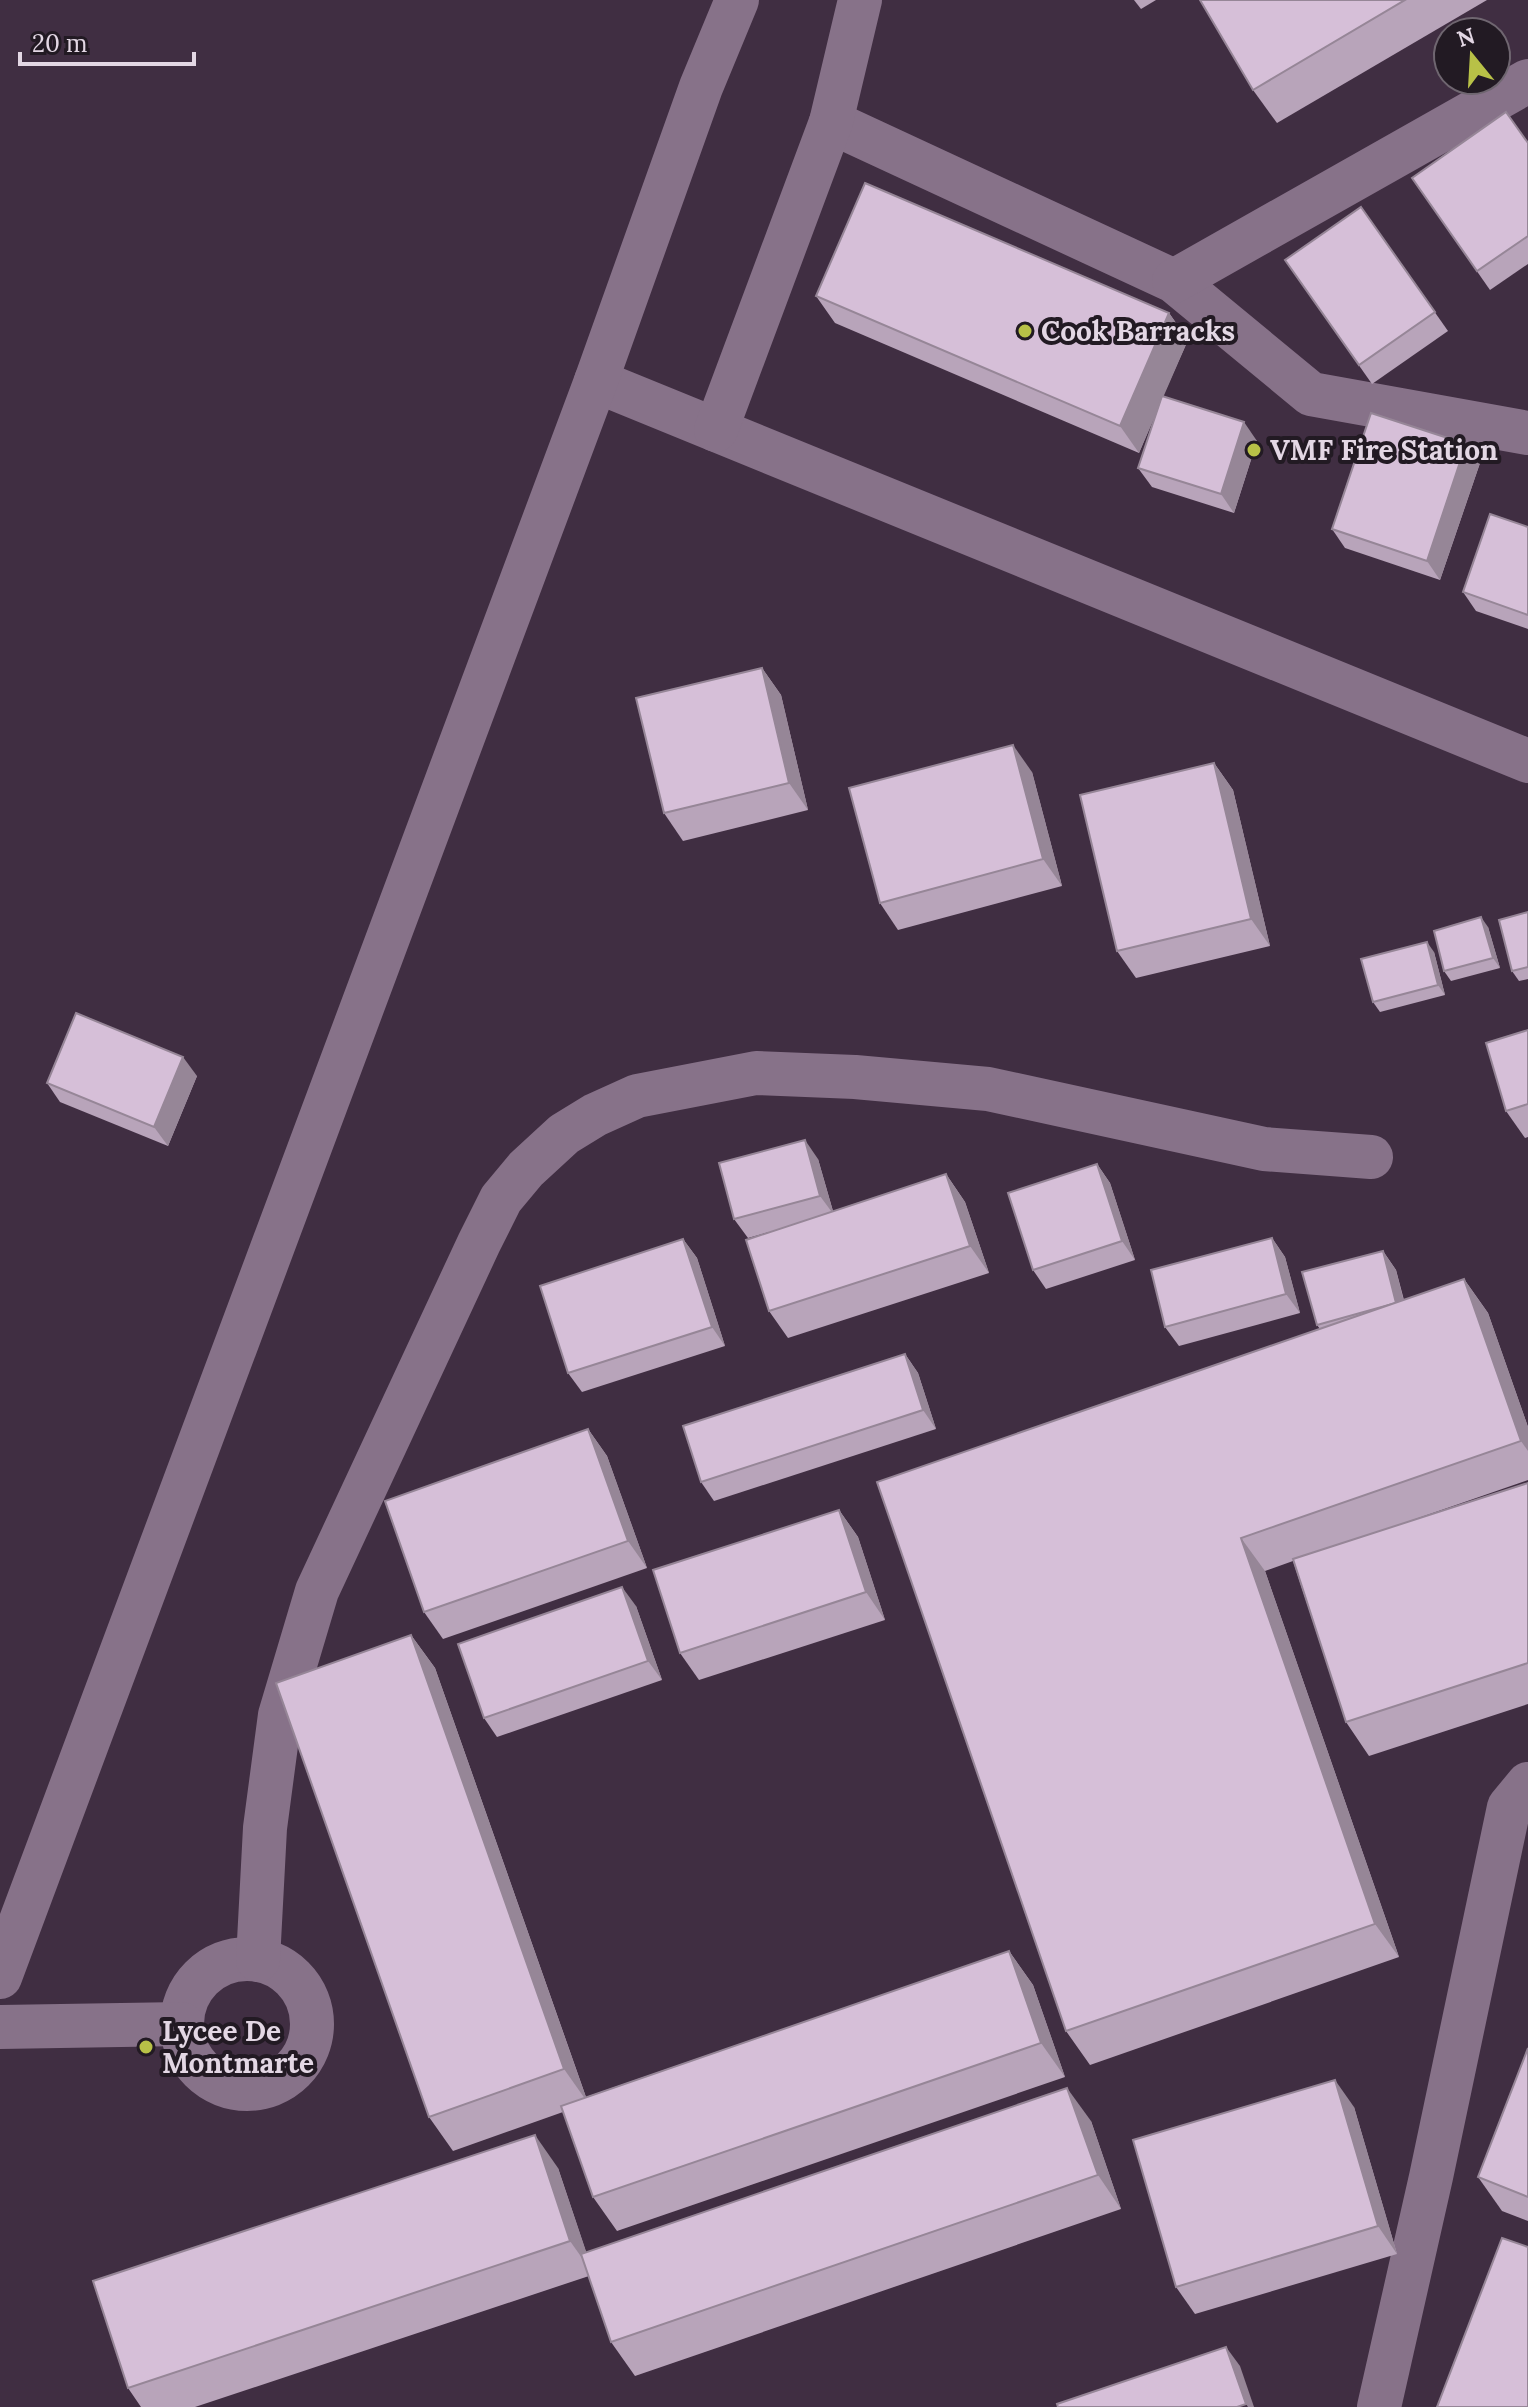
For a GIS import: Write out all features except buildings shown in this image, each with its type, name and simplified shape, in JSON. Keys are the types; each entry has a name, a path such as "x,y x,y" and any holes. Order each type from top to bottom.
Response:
{"street":[{"path":"0,1977 596,381 701,87 737,0"},
{"path":"716,430 831,122 860,0"},
{"path":"1174,281 1528,81"},
{"path":"831,122 1174,281 1311,394 1528,433"},
{"path":"596,381 1528,761"},
{"path":"258,1960 265,1828 280,1715 317,1591 501,1199 526,1169 564,1134 595,1115 637,1096 756,1073 855,1077 988,1089 1264,1149 1371,1157"},
{"path":"1379,2407 1509,1807 1528,1784"},
{"path":"258,1960 280,1968 298,1983 309,2003 313,2026 307,2049 295,2068 278,2082 256,2089 234,2088 212,2080 195,2065 185,2045 182,2024 185,2002 196,1983 214,1969 235,1961 258,1960"},
{"path":"0,2027 182,2024"}],"place":[{"name":"Cook Barracks","path":"1025,331"},
{"name":"VMF Fire Station","path":"1254,450"},
{"name":"Lycee De Montmarte","path":"146,2047"}]}
